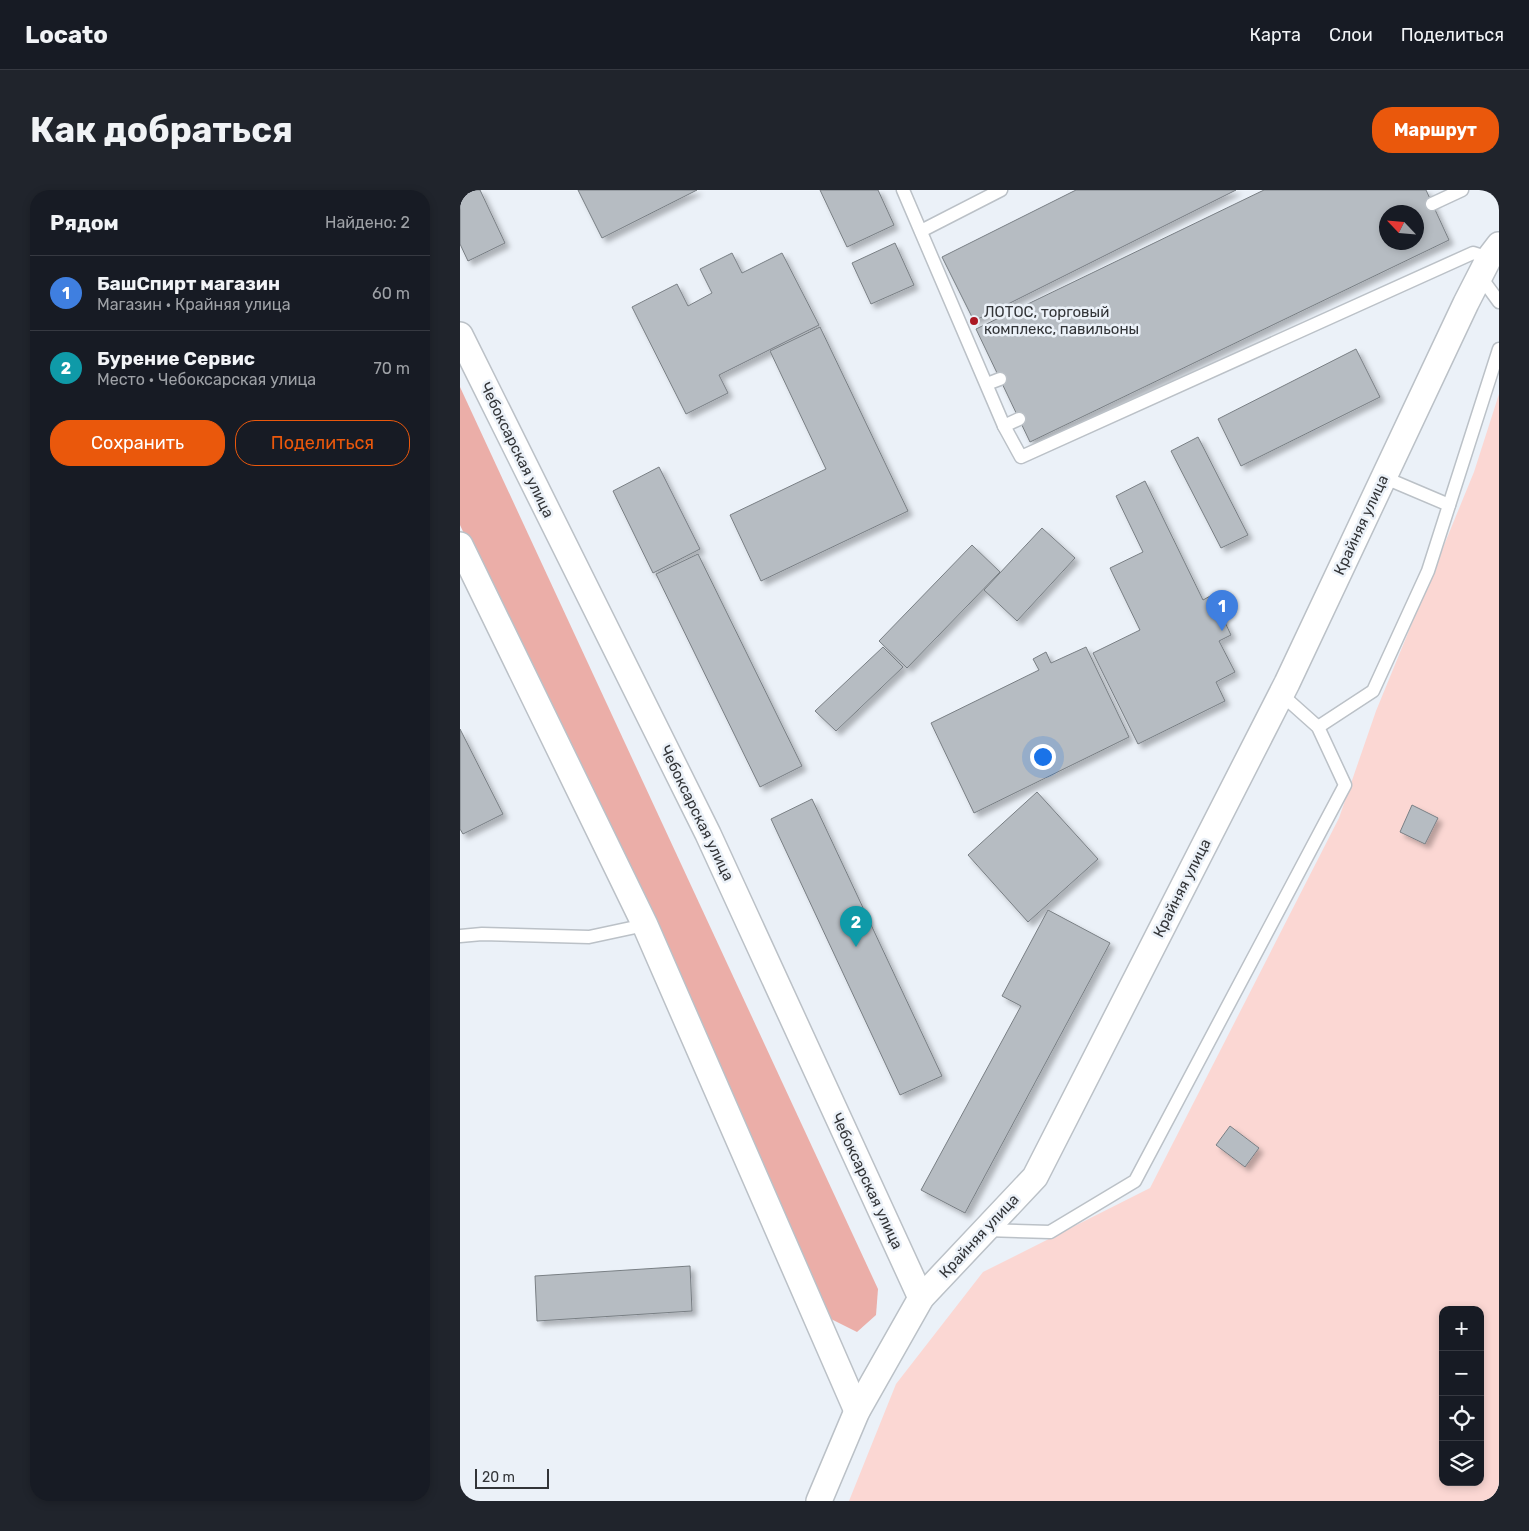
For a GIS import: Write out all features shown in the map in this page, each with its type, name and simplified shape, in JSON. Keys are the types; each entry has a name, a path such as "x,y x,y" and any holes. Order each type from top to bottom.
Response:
{"street":[{"name":"Крайняя улица","path":"819,1501 857,1411 920,1298 1035,1176 1281,694 1489,260"},
{"name":"Чебоксарская улица","path":"460,335 708,834 920,1298"},
{"path":"460,546 645,925 857,1411"}],"lane":[{"path":"904,190 1004,426 1021,457 1473,253 1489,260 1499,302"},
{"path":"921,231 1001,190"},
{"path":"1432,204 1462,190"},
{"path":"1318,727 1373,691 1428,572 1499,349"},
{"path":"987,384 1000,379"},
{"path":"1004,426 1019,419"},
{"path":"1384,477 1449,505"},
{"path":"984,1230 1050,1232 1135,1181 1344,785 1318,727 1281,694"},
{"path":"460,936 482,934 589,937 645,925"}],"shaded area":[{"path":"460,387 878,1289 876,1315 857,1332 827,1317 460,525"},
{"path":"1499,394 1499,1501 849,1501 896,1384 983,1272 1150,1188 1339,818 1376,711 1474,472"}],"building":[{"path":"463,190 480,190 505,243 468,261 460,244 460,192"},
{"path":"578,190 697,190 602,238"},
{"path":"820,190 878,190 894,225 847,247"},
{"path":"1076,190 1236,190 974,321 942,257"},
{"path":"1264,190 1426,190 1449,240 1030,442 976,329"},
{"path":"895,243 914,285 871,304 852,263"},
{"path":"732,253 742,273 782,253 819,325 719,375 728,393 686,414 632,307 677,284 688,306 712,293 700,269"},
{"path":"820,327 908,511 761,581 730,515 826,469 770,351"},
{"path":"1356,349 1380,397 1241,466 1218,419"},
{"path":"1198,437 1248,535 1221,548 1171,451"},
{"path":"659,467 700,549 653,573 613,491"},
{"path":"1145,481 1203,600 1212,595 1231,635 1219,641 1235,672 1216,682 1225,701 1138,744 1093,653 1140,630 1110,568 1143,552 1116,496"},
{"path":"1042,528 1075,558 1017,621 984,590"},
{"path":"972,545 1000,572 907,668 879,641"},
{"path":"698,554 802,766 760,787 656,574"},
{"path":"883,647 903,667 836,731 815,711"},
{"path":"1086,647 1129,737 974,813 931,723 1039,670 1033,659 1046,652 1051,663"},
{"path":"460,729 503,814 463,834 460,829"},
{"path":"1037,792 1098,859 1028,922 968,855"},
{"path":"812,799 942,1076 900,1095 771,819"},
{"path":"1412,805 1438,818 1425,844 1400,832"},
{"path":"1048,910 1110,943 965,1213 921,1190 1021,1006 1002,996"},
{"path":"1230,1126 1259,1148 1245,1167 1216,1145"},
{"path":"690,1266 692,1311 537,1321 535,1276"}],"place":[{"name":"ЛОТОС, торговый комплекс, павильоны","path":"974,321"},
{"name":"БашСпирт магазин","path":"1222,631"},
{"name":"Бурение Сервис","path":"856,947"}]}
